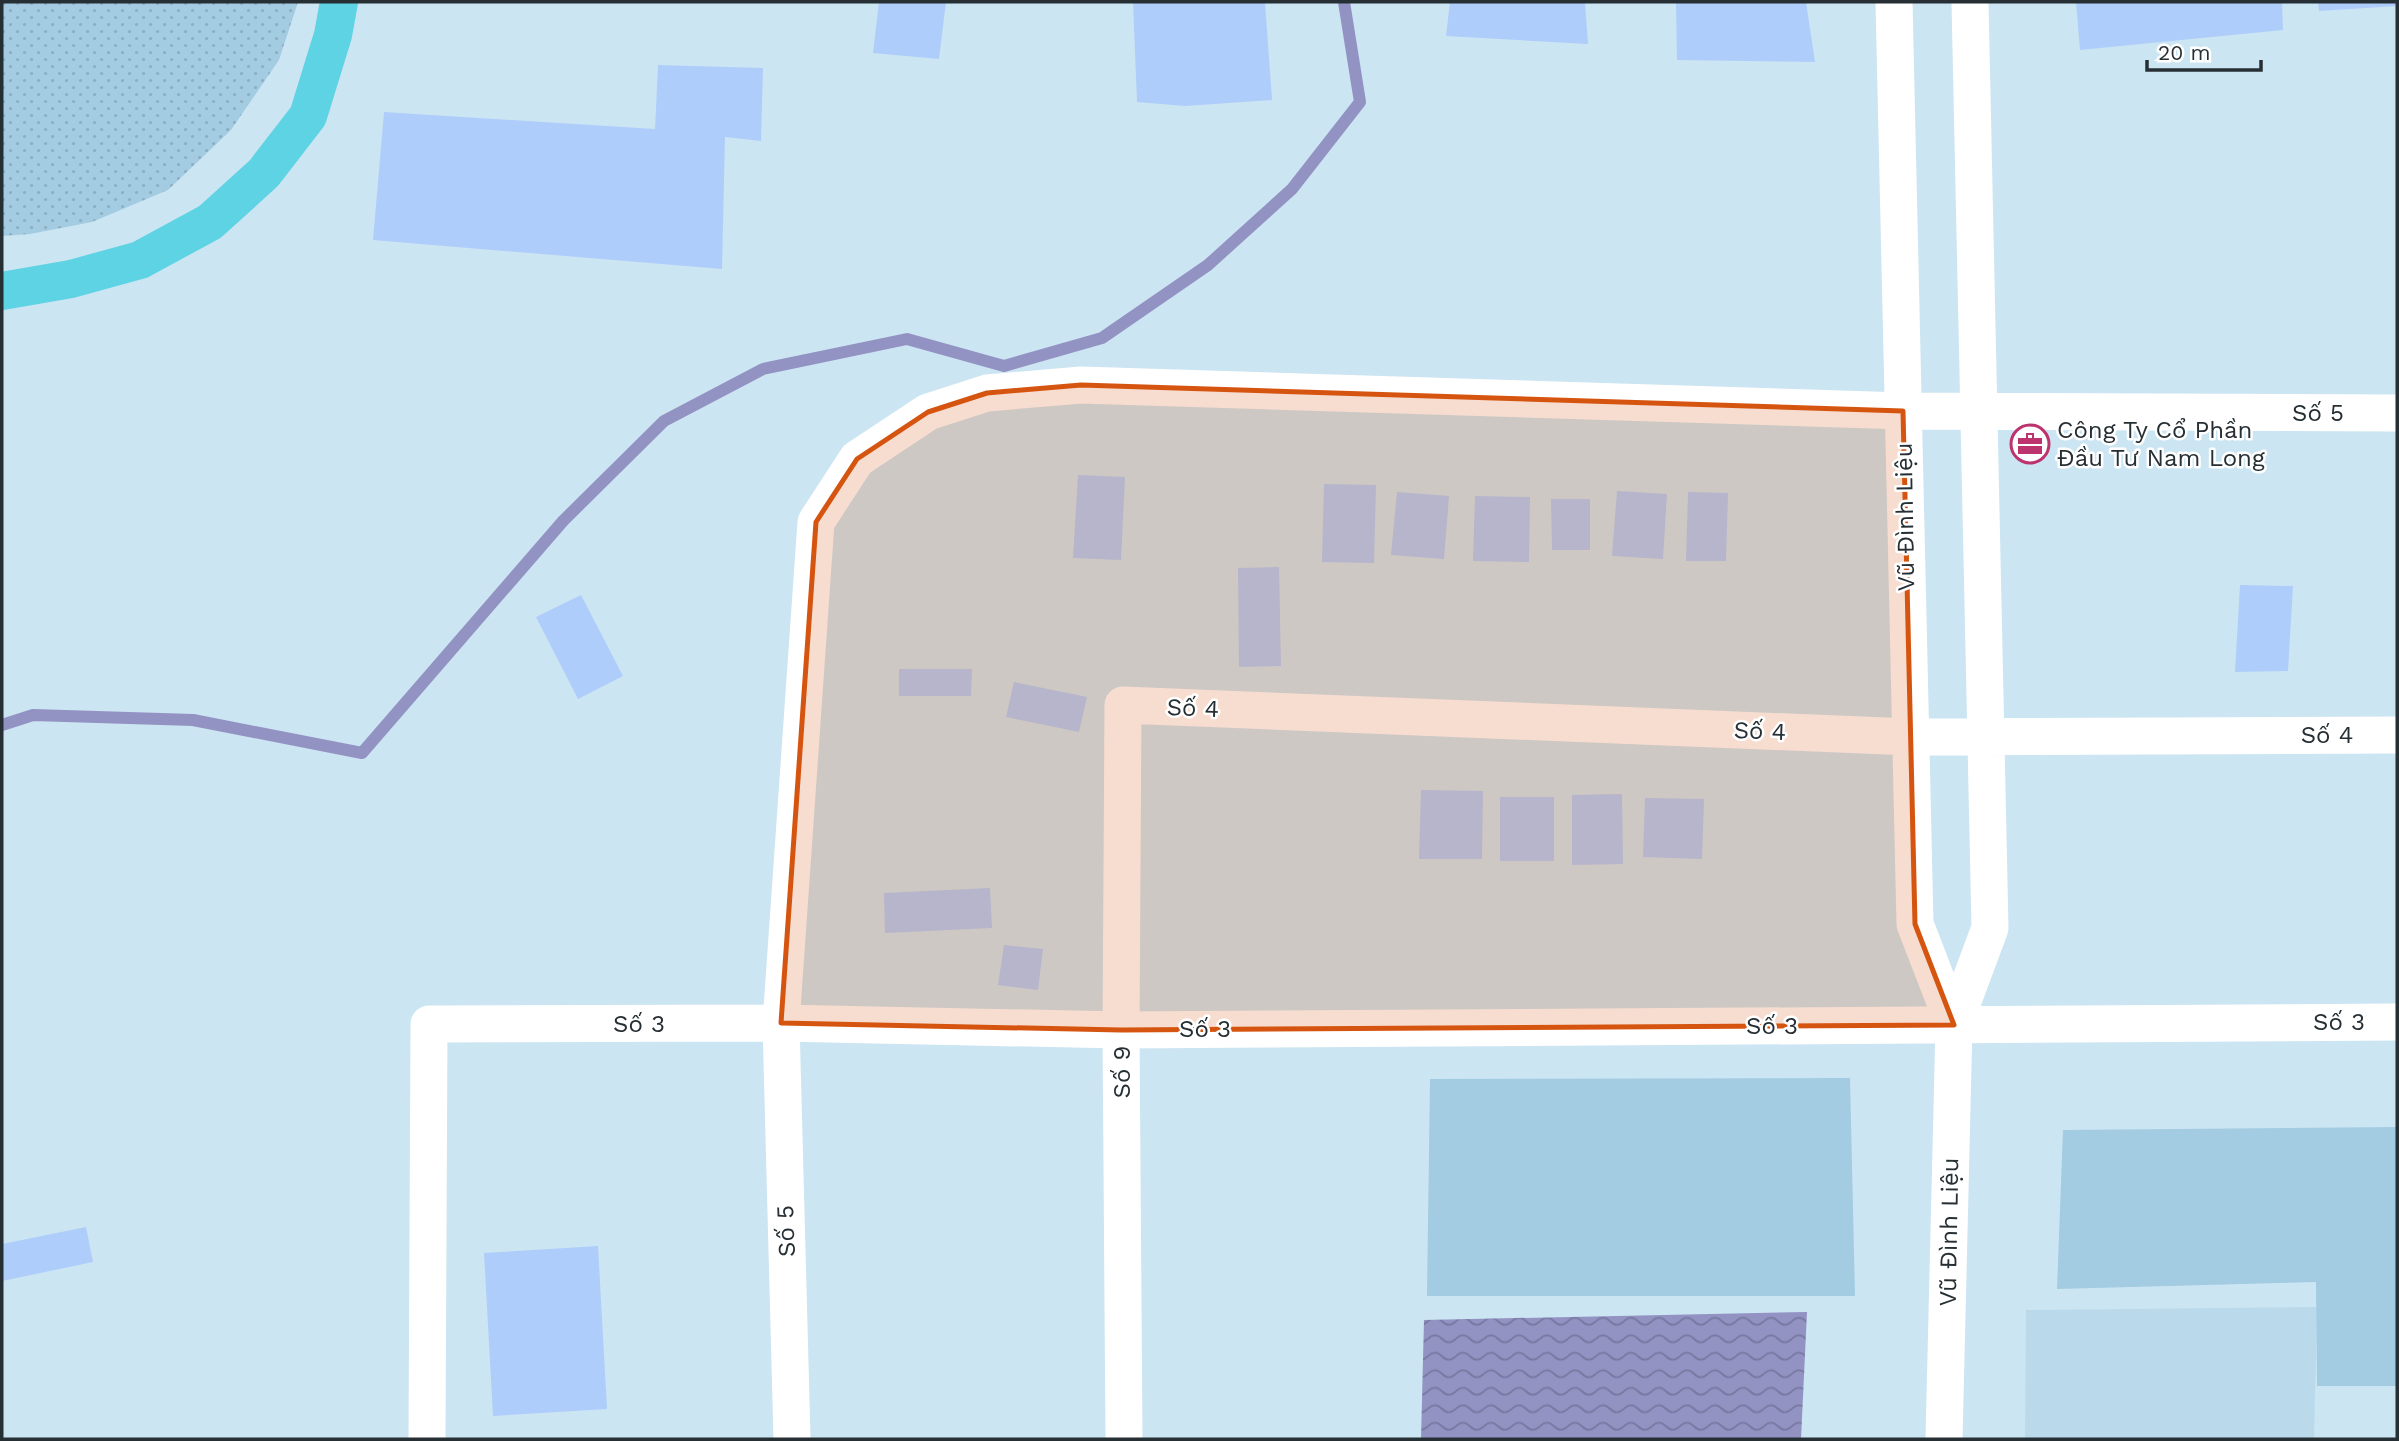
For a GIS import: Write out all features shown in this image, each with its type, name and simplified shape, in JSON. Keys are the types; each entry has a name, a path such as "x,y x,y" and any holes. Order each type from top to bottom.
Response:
{"highway":[{"path":"2,291 71,279 140,260 210,222 264,173 308,116 334,35 339,2"}],"street":[{"name":"Vũ Đình Liệu","path":"1894,2 1915,924 1954,1025"},
{"name":"Vũ Đình Liệu","path":"1944,1439 1954,1025 1990,928 1970,2"},
{"name":"Số 5","path":"792,1439 780,1023 816,522 857,460 928,412 987,393 1080,385 1903,411 2397,413"},
{"name":"Số 4","path":"1123,705 1911,737 2397,735"},
{"name":"Số 9","path":"1123,705 1121,1030 1124,1439"},
{"name":"Số 3","path":"427,1439 429,1024 780,1023 1121,1030 2397,1022"}],"highlighted area":[{"path":"1081,385 1903,411 1915,924 1954,1025 1121,1030 781,1023 816,522 857,459 928,412 987,393"}],"shaded area":[{"path":"2,2 298,2 279,60 231,130 168,190 92,222 30,234 2,236"},
{"path":"1850,1078 1855,1296 1427,1296 1430,1079"},
{"path":"2397,1127 2397,1386 2317,1386 2316,1282 2057,1289 2063,1130"},
{"path":"2317,1307 2314,1439 2025,1439 2026,1310"}],"water":[{"path":"1807,1312 1801,1439 1421,1439 1424,1320"}],"building":[{"path":"879,2 946,2 939,59 873,53"},
{"path":"1133,2 1265,2 1272,100 1185,106 1137,102"},
{"path":"1450,2 1585,2 1588,44 1446,36"},
{"path":"1676,2 1806,2 1815,62 1677,60"},
{"path":"2076,2 2282,2 2283,30 2080,50"},
{"path":"2318,2 2397,2 2397,6 2319,11"},
{"path":"658,65 763,68 761,141 725,137 722,269 373,240 384,112 655,129"},
{"path":"1078,475 1125,477 1121,560 1073,558"},
{"path":"1324,484 1376,485 1374,563 1322,562"},
{"path":"1617,491 1667,494 1663,559 1612,556"},
{"path":"1397,492 1449,496 1444,559 1391,555"},
{"path":"1688,492 1728,493 1726,561 1686,561"},
{"path":"1475,496 1530,497 1529,562 1473,561"},
{"path":"1551,499 1590,499 1590,550 1552,550"},
{"path":"1279,567 1281,666 1239,667 1238,568"},
{"path":"2240,585 2293,586 2288,671 2235,672"},
{"path":"581,595 623,676 578,699 536,617"},
{"path":"899,669 972,669 971,696 899,696"},
{"path":"1014,682 1087,697 1079,732 1006,717"},
{"path":"1421,790 1483,791 1482,859 1419,859"},
{"path":"1622,794 1623,864 1572,865 1572,795"},
{"path":"1500,797 1554,797 1554,861 1500,861"},
{"path":"1645,798 1704,799 1702,859 1643,857"},
{"path":"990,888 992,928 885,933 884,893"},
{"path":"1004,945 1043,949 1038,990 998,985"},
{"path":"86,1227 93,1262 2,1281 2,1244"},
{"path":"598,1246 607,1409 493,1416 484,1253"}],"waterway":[{"path":"2,725 33,715 193,720 362,753 563,521 664,421 763,369 907,339 1004,366 1102,338 1208,265 1292,189 1360,102 1344,2"}],"place":[{"name":"Công Ty Cổ Phần Đầu Tư Nam Long","path":"2030,444"}]}
